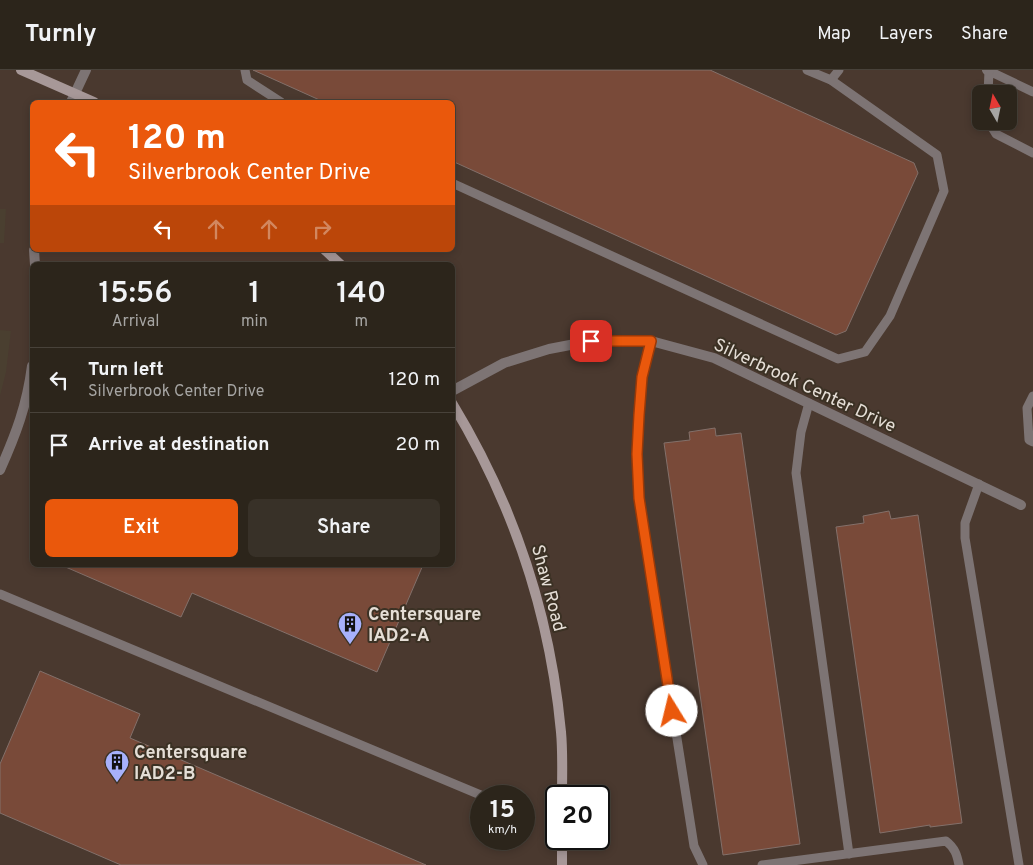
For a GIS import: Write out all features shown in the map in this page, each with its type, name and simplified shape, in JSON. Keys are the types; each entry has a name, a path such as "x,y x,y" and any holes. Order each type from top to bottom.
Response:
{"main road":[{"path":"21,70 74,98"},
{"path":"327,252 338,262"},
{"name":"Shaw Road","path":"455,407 475,440 502,497 521,544 539,604 552,666 562,733 562,785"},
{"path":"562,850 562,865"}],"street":[{"path":"74,98 86,70"},
{"name":"Silverbrook Center Drive","path":"455,389 504,363 549,349 591,341 651,341 714,358 1022,505"},
{"path":"0,470 17,432 25,408 30,378"}],"lane":[{"path":"245,70 247,80 277,100"},
{"path":"455,184 838,359 865,352 890,316 944,191 937,155 831,80 807,70"},
{"path":"831,80 839,70"},
{"path":"988,85 988,71 1033,92"},
{"path":"994,130 996,134 1033,153"},
{"path":"651,341 642,377 639,415 637,454 639,498 694,846 703,865"},
{"path":"1033,396 1027,408 1028,440 1033,442"},
{"path":"809,403 802,432 796,472 849,854"},
{"path":"979,484 965,523 965,538 1019,865"},
{"path":"0,594 470,791"},
{"path":"762,865 946,841 952,845 956,852 959,865"}],"shaded area":[{"path":"0,70 1033,70 1033,865 0,865"},
{"path":"0,209 6,209 4,243 0,243"},
{"path":"0,330 11,331 6,372 0,396"}],"building":[{"path":"253,70 710,70 914,163 918,173 846,331 836,335 455,162 455,100 320,100"},
{"path":"715,428 716,436 741,433 800,844 723,855 664,443 690,440 689,432"},
{"path":"889,511 891,519 918,515 962,823 930,827 930,825 880,833 836,527 864,523 863,516"},
{"name":"Centersquare IAD2-A","path":"66,567 422,567 377,672 192,593 181,617"},
{"name":"Centersquare IAD2-B","path":"40,671 140,714 130,738 426,865 121,865 0,813 0,764"}],"place":[{"name":"Centersquare IAD2-A","path":"350,645"},
{"name":"Centersquare IAD2-B","path":"117,783"}],"route":[{"path":"591,341 651,341 642,377 639,415 637,454 639,498 672,711"}]}
